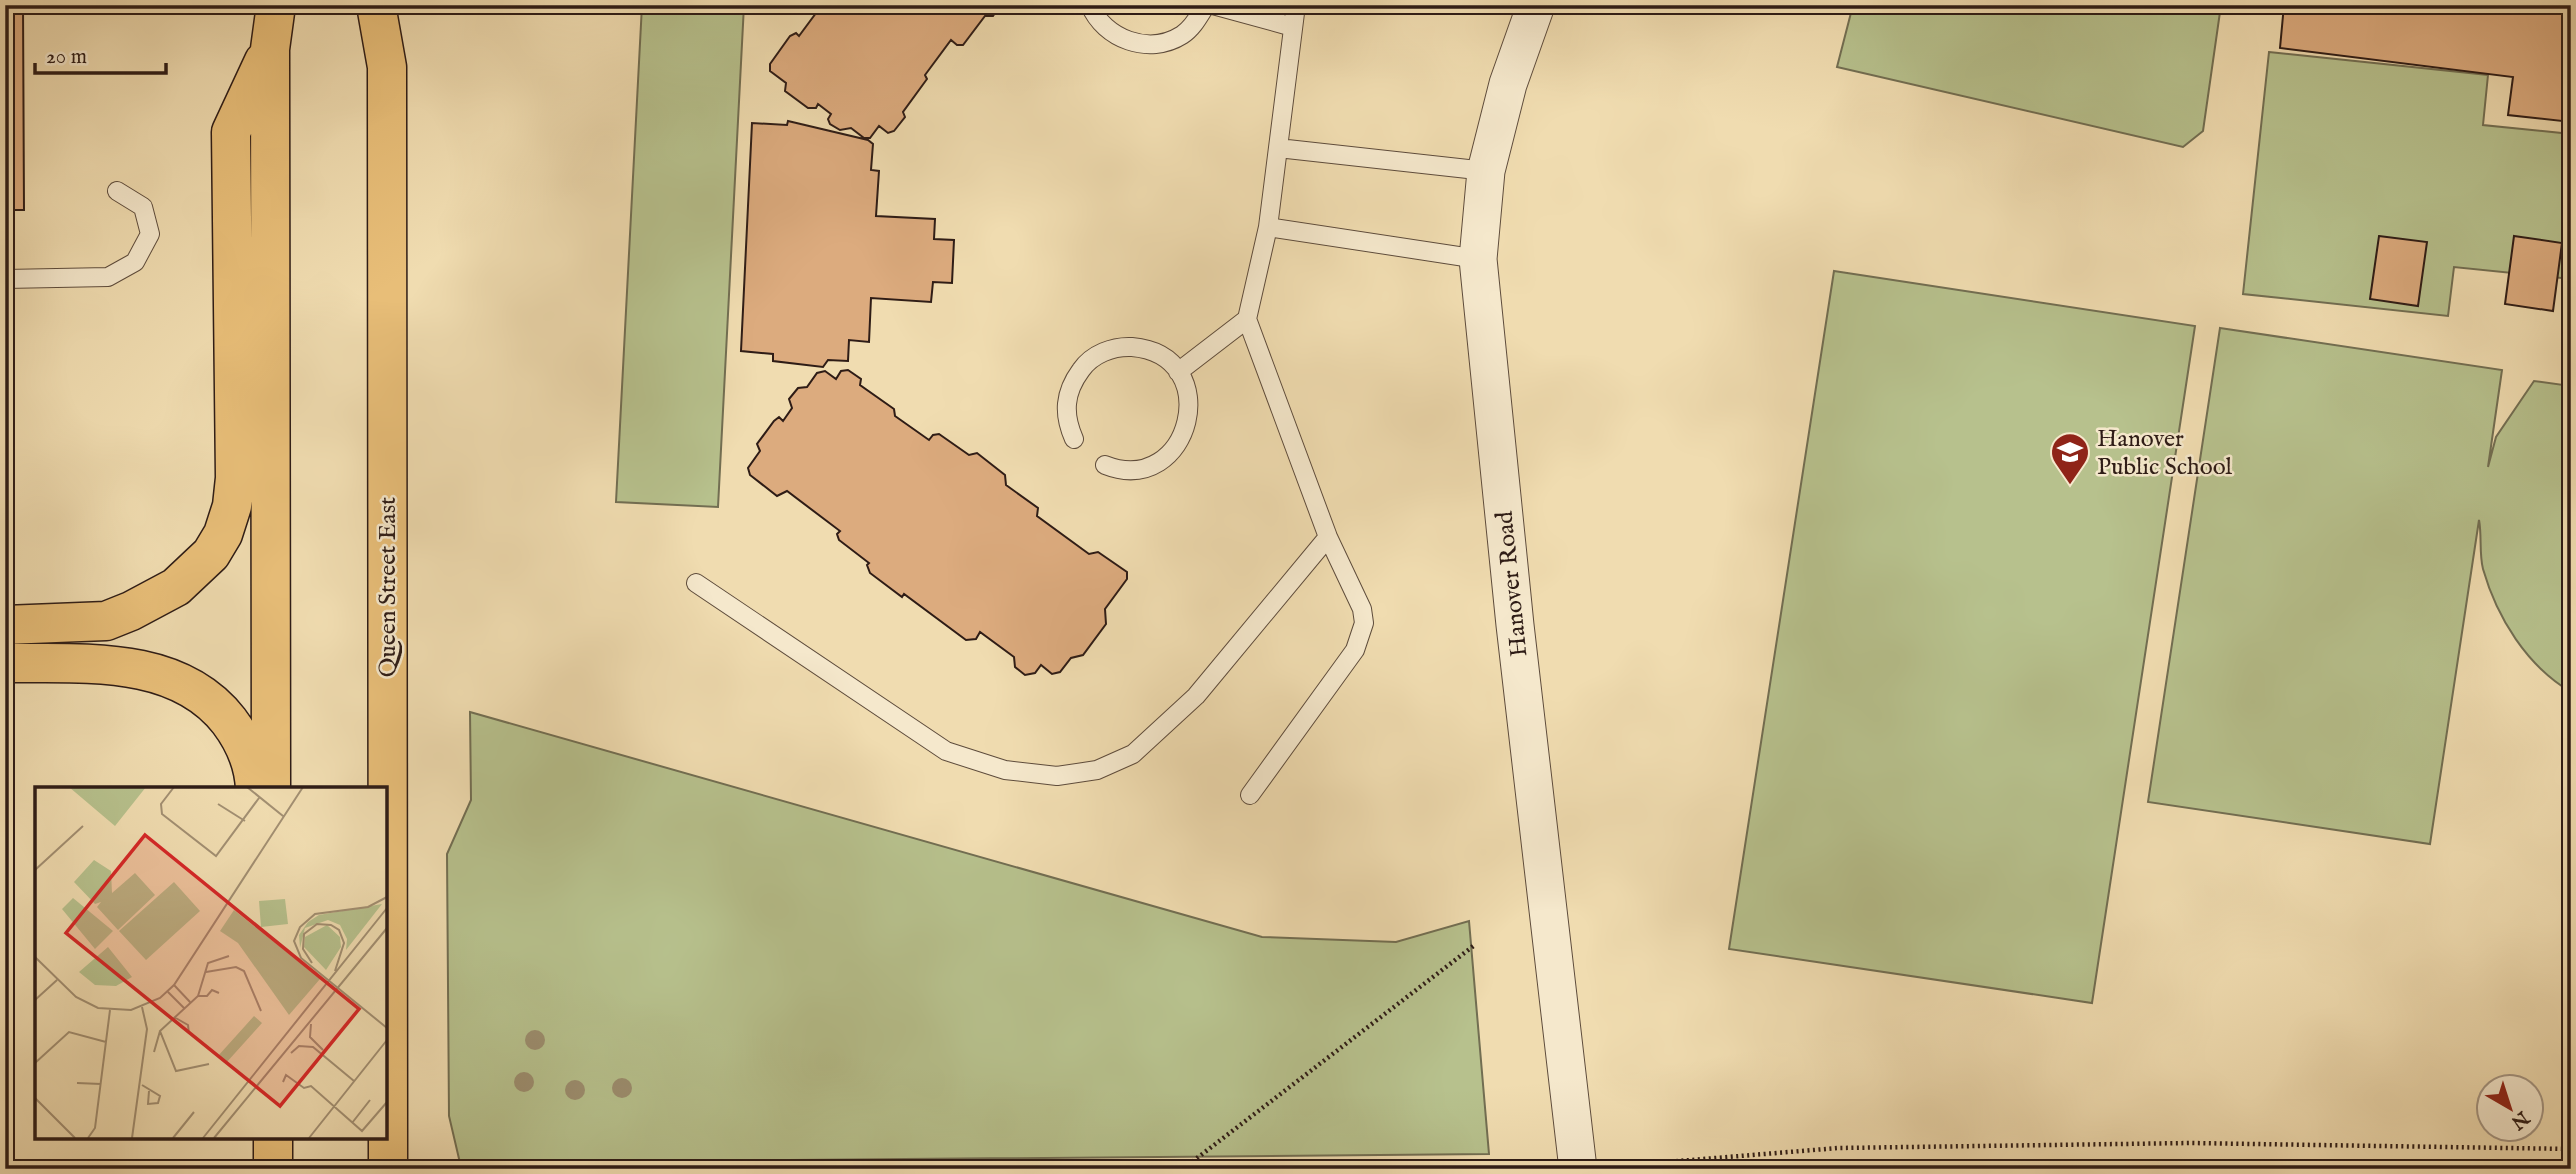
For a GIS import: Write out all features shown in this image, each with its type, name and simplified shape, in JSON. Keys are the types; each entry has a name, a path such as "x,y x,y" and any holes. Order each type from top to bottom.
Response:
{"main road":[{"path":"271,787 270,50 276,5"},
{"name":"Queen Street East","path":"376,5 387,67 388,1169"},
{"path":"5,625 106,621 131,611 176,587 211,554 223,534 232,506 235,478 231,132 270,50"},
{"path":"5,663 88,662 139,669 185,684 215,704 240,736 254,770 255,787"},
{"path":"273,1139 273,1169"}],"street":[{"name":"Hanover Road","path":"1536,5 1508,84 1486,171 1478,259 1515,625 1578,1169"}],"lane":[{"path":"1090,5 1106,29 1124,40 1143,44 1163,43 1182,35 1197,21 1206,5"},
{"path":"1213,5 1293,27"},
{"path":"1250,795 1355,650 1364,623 1362,609 1328,537 1247,319 1268,227 1296,5"},
{"path":"1278,148 1486,171"},
{"path":"5,279 108,277 135,262 150,234 143,207 117,191"},
{"path":"1268,227 1478,259"},
{"path":"1178,372 1247,319"},
{"path":"1074,439 1068,423 1066,402 1072,382 1084,365 1102,352 1122,346 1143,348 1163,357 1178,372 1187,389 1190,408 1186,428 1178,445 1163,459 1146,467 1126,470 1105,465"},
{"path":"696,583 946,751 1005,770 1057,776 1097,770 1133,754 1196,696 1328,537"}],"path":[{"path":"1186,1166 1476,944"},
{"path":"1654,1163 1838,1148 2191,1143 2571,1149"},
{"path":"965,1169 1500,1166"}],"green space":[{"path":"642,5 744,5 718,507 616,502"},
{"path":"1853,5 2221,5 2203,131 2183,147 1837,67"},
{"path":"2269,52 2488,75 2483,125 2571,134 2571,279 2454,267 2448,316 2243,294"},
{"path":"1834,271 2195,326 2092,1003 1729,949"},
{"path":"2220,328 2502,370 2488,467 2496,437 2534,381 2571,386 2571,692 2541,669 2505,623 2483,569 2479,520 2430,844 2148,802"},
{"path":"470,712 1262,937 1396,942 1469,921 1489,1154 460,1163 449,1116 447,854 471,800"}],"building":[{"path":"5,5 23,5 24,210 5,210"},
{"path":"822,5 1000,5 993,16 985,16 963,45 957,45 951,40 925,75 927,79 903,112 905,117 894,131 888,133 879,126 870,138 864,138 851,128 840,130 830,124 828,119 831,114 818,104 816,108 808,108 785,91 786,83 770,71 770,64 790,36 796,33 799,36"},
{"path":"2284,5 2571,5 2571,122 2508,115 2513,77 2280,48"},
{"path":"788,121 868,140 873,144 871,170 879,171 876,216 935,219 934,239 954,240 952,283 933,282 931,302 871,298 869,342 849,340 848,361 828,360 823,367 773,361 773,354 741,351 752,123 787,125"},
{"path":"2379,236 2427,242 2418,306 2370,299"},
{"path":"2514,236 2562,243 2553,311 2505,304"},
{"path":"848,370 861,379 860,385 894,409 895,416 929,440 933,435 939,434 969,455 977,453 1005,475 1006,485 1038,508 1037,516 1089,554 1098,552 1127,572 1127,579 1105,609 1106,624 1083,655 1071,658 1060,672 1052,674 1041,665 1035,673 1025,675 1015,667 1014,657 980,632 976,639 966,640 904,594 902,597 870,573 867,565 869,563 839,540 837,534 840,531 787,491 777,496 750,475 748,468 760,451 757,444 774,421 779,417 783,421 792,408 789,399 798,388 807,387 817,373 825,371 836,379 841,371"}],"place":[{"name":"Hanover Public School","path":"2070,486"}]}
